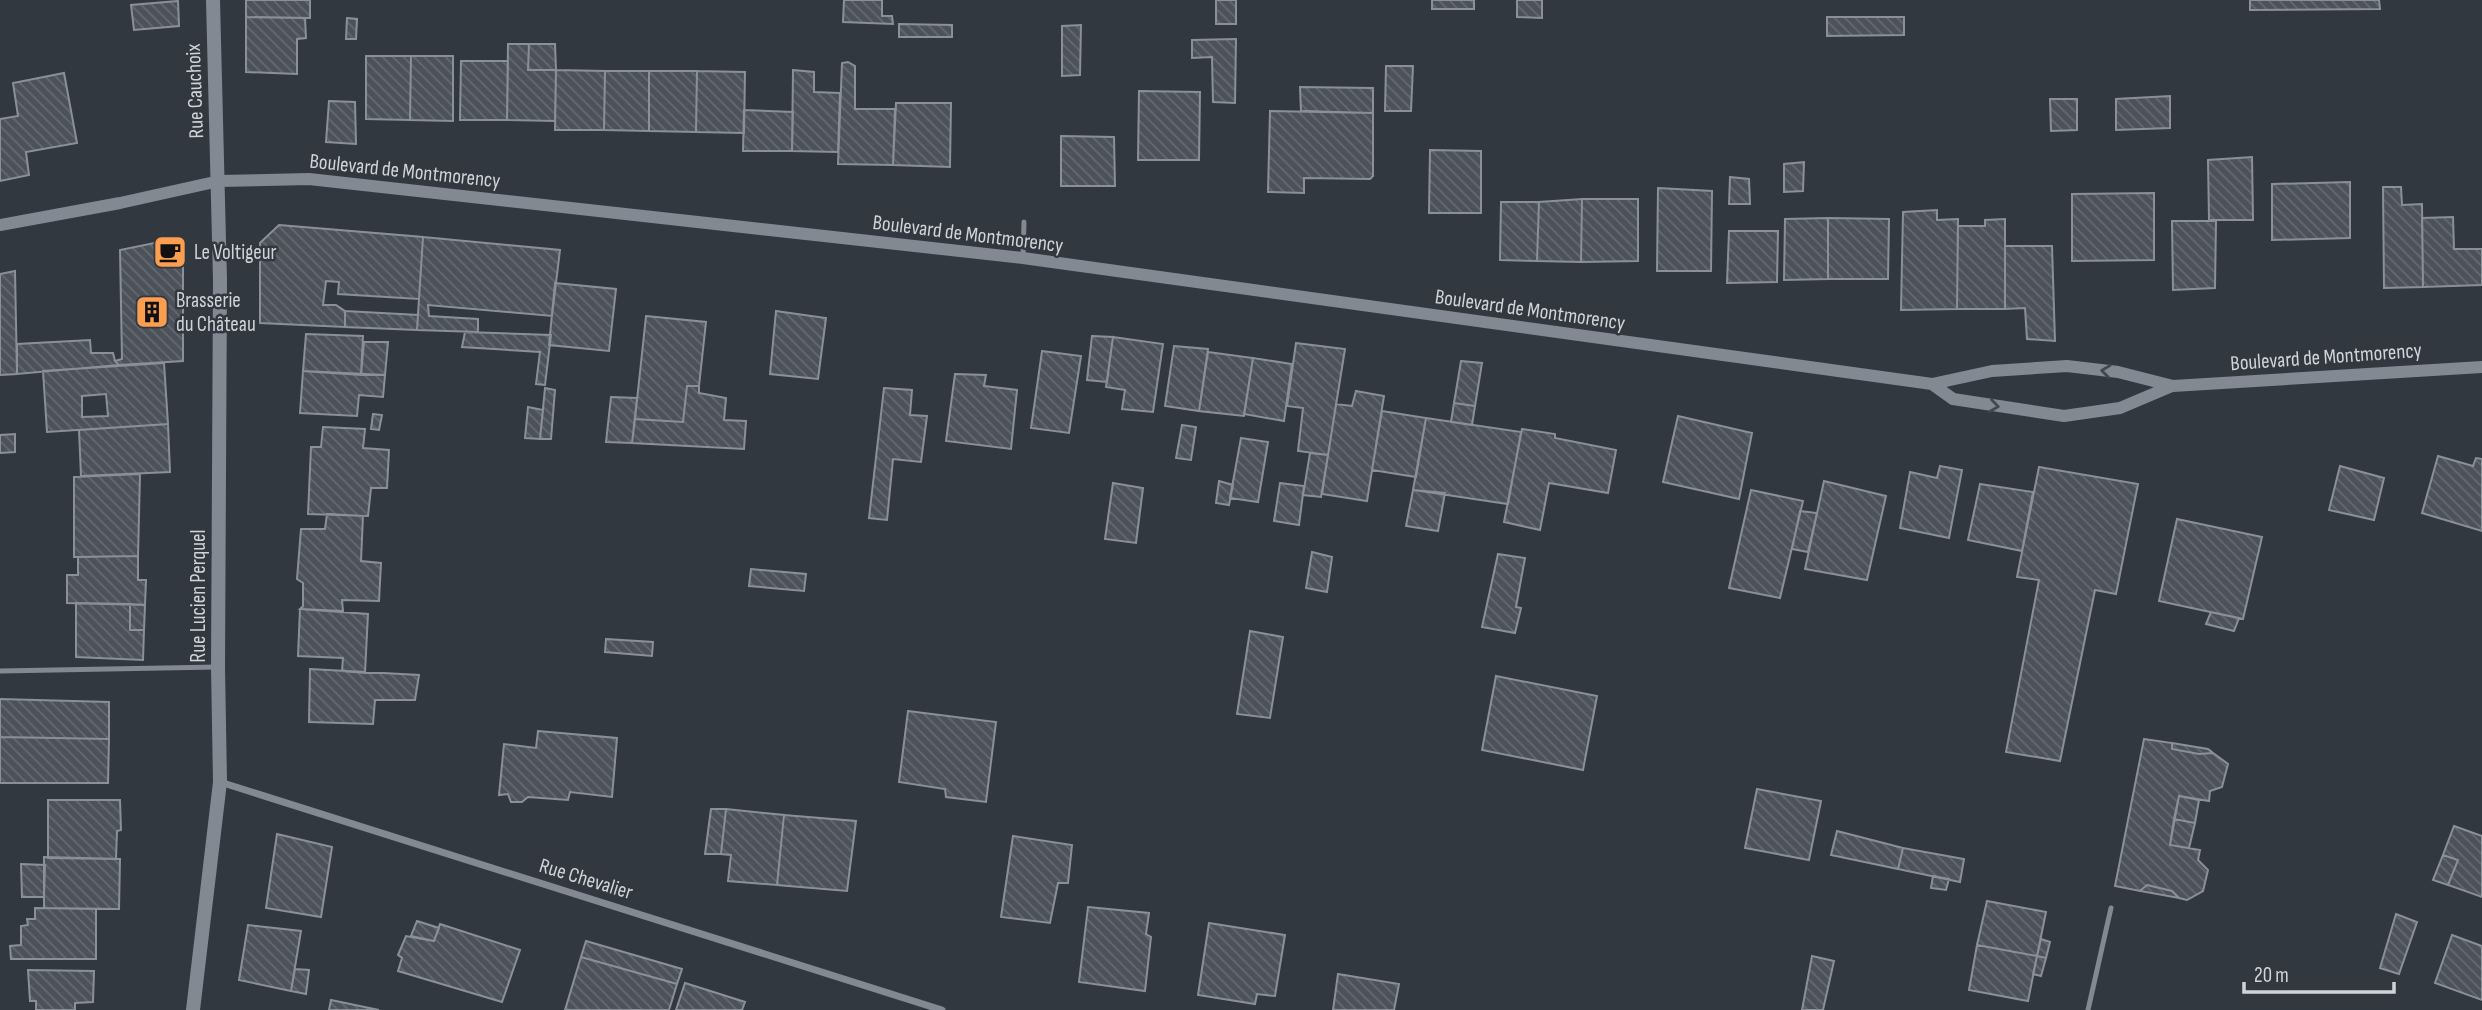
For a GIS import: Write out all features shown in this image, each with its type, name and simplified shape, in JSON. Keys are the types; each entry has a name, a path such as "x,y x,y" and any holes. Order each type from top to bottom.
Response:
{"main road":[{"name":"Rue Cauchoix","path":"213,0 219,181"},
{"name":"Rue Lucien Perquel","path":"192,1010 220,782 219,181"}],"street":[{"name":"Boulevard de Montmorency","path":"0,225 219,181 309,179 1023,258 1932,384 1992,371 2067,366 2118,372 2173,386 2482,367"},
{"name":"Boulevard de Montmorency","path":"1932,384 1953,399 2064,416 2120,408 2173,386"},
{"name":"Rue Chevalier","path":"220,782 942,1010"}],"lane":[{"path":"1023,258 1024,222"},
{"path":"0,671 218,667"},
{"path":"2088,1010 2111,908"}],"building":[{"path":"246,0 310,0 310,18 246,17"},
{"path":"844,0 882,0 882,16 892,16 893,24 843,22"},
{"path":"1216,0 1236,0 1236,24 1216,24"},
{"path":"1432,0 1474,0 1474,9 1432,9"},
{"path":"1517,0 1542,0 1542,18 1517,17"},
{"path":"2250,0 2379,0 2380,9 2250,10"},
{"path":"178,1 179,26 134,30 131,5"},
{"path":"246,17 305,18 306,38 297,39 297,74 246,72"},
{"path":"1827,17 1904,17 1904,35 1827,36"},
{"path":"347,18 357,19 356,39 346,39"},
{"path":"899,24 952,25 952,37 899,37"},
{"path":"1081,25 1080,75 1062,76 1062,26"},
{"path":"1236,39 1235,103 1213,102 1212,57 1192,58 1192,40"},
{"path":"508,44 529,44 528,70 556,70 555,121 507,120"},
{"path":"529,44 555,44 556,70 528,70"},
{"path":"366,56 411,56 410,120 366,119"},
{"path":"411,56 453,56 453,121 410,120"},
{"path":"461,61 508,61 507,120 460,120"},
{"path":"848,62 855,66 855,109 895,109 893,165 838,164 842,63"},
{"path":"1386,66 1413,66 1411,111 1385,111"},
{"path":"556,70 605,71 604,130 555,130"},
{"path":"793,70 814,72 814,92 840,93 838,152 792,151"},
{"path":"605,71 649,71 649,131 604,130"},
{"path":"649,71 697,71 696,132 649,131"},
{"path":"697,71 745,72 744,133 696,132"},
{"path":"64,73 77,143 26,152 29,175 0,181 0,119 18,116 13,83"},
{"path":"1300,87 1373,88 1373,113 1301,111"},
{"path":"1139,91 1200,92 1199,160 1138,160"},
{"path":"2170,96 2170,128 2116,130 2116,99"},
{"path":"2050,99 2077,99 2077,130 2051,131"},
{"path":"329,101 355,102 356,144 326,142"},
{"path":"896,103 951,103 950,167 893,165"},
{"path":"744,110 793,112 792,151 743,151"},
{"path":"1270,111 1373,113 1373,176 1370,179 1304,178 1304,193 1268,192"},
{"path":"1061,136 1114,137 1115,186 1061,186"},
{"path":"1430,150 1481,151 1481,213 1429,213"},
{"path":"2252,157 2253,220 2209,220 2208,160"},
{"path":"1804,162 1803,191 1784,192 1784,164"},
{"path":"1730,177 1749,179 1750,204 1729,204"},
{"path":"2350,182 2350,238 2272,240 2272,184"},
{"path":"2383,187 2401,187 2402,205 2422,204 2423,287 2384,288"},
{"path":"1658,188 1712,191 1711,271 1657,271"},
{"path":"2154,193 2154,260 2072,261 2072,194"},
{"path":"1582,199 1638,199 1638,261 1581,262"},
{"path":"1582,199 1581,262 1537,261 1539,202"},
{"path":"1501,202 1539,202 1537,261 1500,260"},
{"path":"1937,210 1937,220 1958,219 1957,309 1901,310 1903,212"},
{"path":"2453,217 2454,249 2482,249 2482,285 2423,287 2422,218"},
{"path":"1828,218 1889,219 1888,279 1828,279"},
{"path":"1828,218 1828,279 1784,280 1785,219"},
{"path":"2005,219 2005,309 1957,309 1958,226 1985,226 1985,220"},
{"path":"2172,221 2216,221 2215,288 2173,290"},
{"path":"279,225 423,237 419,299 338,294 339,282 326,281 323,305 336,305 345,311 345,327 260,323 260,243"},
{"path":"1729,231 1778,231 1777,282 1727,283"},
{"path":"423,237 560,250 552,316 428,305 429,316 478,319 478,332 417,330"},
{"name":"Brasserie du Château","path":"159,242 183,264 183,361 119,365 115,361 122,359 120,250"},
{"path":"2005,246 2052,246 2055,341 2027,339 2025,308 2005,309"},
{"path":"15,271 17,374 0,375 0,274"},
{"path":"555,283 616,289 609,351 549,345"},
{"path":"345,311 418,315 417,330 345,327"},
{"path":"776,311 826,318 818,379 770,374"},
{"path":"646,316 706,322 699,386 687,386 683,422 635,419"},
{"path":"465,332 551,335 545,385 536,384 540,352 462,347"},
{"path":"306,334 363,336 361,375 303,371"},
{"path":"1092,336 1113,337 1107,382 1087,380"},
{"path":"1113,337 1163,344 1153,412 1122,409 1125,390 1106,387"},
{"path":"90,340 91,353 113,353 119,365 17,374 17,344"},
{"path":"364,342 388,342 385,375 361,375"},
{"path":"1296,343 1345,349 1328,455 1298,451 1303,408 1287,406"},
{"path":"1174,346 1208,349 1199,411 1165,406"},
{"path":"1042,351 1081,356 1069,433 1031,428"},
{"path":"1208,352 1253,358 1244,416 1199,411"},
{"path":"1253,358 1292,364 1284,421 1244,414"},
{"path":"1461,361 1482,363 1475,406 1454,403"},
{"path":"164,363 168,424 47,432 43,371","holes":["106,394 108,416 82,417 82,396"]},
{"path":"303,371 385,375 383,397 359,395 357,416 300,413"},
{"path":"955,374 986,375 984,386 1017,390 1011,449 946,441"},
{"path":"687,386 699,386 699,393 726,398 724,420 746,421 744,449 632,443 635,419 683,422"},
{"path":"545,388 555,390 551,439 540,439"},
{"path":"884,388 912,390 910,415 927,416 921,462 893,459 887,520 869,518"},
{"path":"1356,391 1384,396 1367,501 1322,494 1336,404 1352,406"},
{"path":"611,397 637,398 632,443 606,442"},
{"path":"1454,403 1475,406 1472,425 1451,422"},
{"path":"528,407 543,410 540,439 525,438"},
{"path":"1382,411 1426,418 1416,477 1372,470"},
{"path":"373,414 382,415 379,430 371,429"},
{"path":"1678,416 1752,433 1739,499 1663,482"},
{"path":"1426,418 1521,432 1508,504 1413,490"},
{"path":"168,424 170,472 81,476 79,430"},
{"path":"1182,425 1196,427 1191,460 1176,458"},
{"path":"323,427 365,429 363,448 389,450 387,488 371,488 368,516 308,514 311,447 321,447"},
{"path":"1522,429 1555,434 1555,438 1616,450 1608,493 1549,483 1540,530 1504,522"},
{"path":"15,434 15,452 0,453 0,435"},
{"path":"1241,438 1268,442 1258,502 1230,498"},
{"path":"1310,453 1328,455 1321,497 1303,495"},
{"path":"2438,456 2473,466 2476,458 2482,459 2482,531 2422,513"},
{"path":"1940,466 1962,470 1949,538 1900,528 1910,472 1937,478"},
{"path":"2340,466 2384,478 2374,520 2329,510"},
{"path":"2039,467 2138,484 2116,594 2095,590 2060,761 2006,752 2039,580 2017,577"},
{"path":"140,474 138,556 74,557 74,477"},
{"path":"1219,481 1233,485 1229,505 1216,503"},
{"path":"1824,481 1886,496 1867,580 1805,569"},
{"path":"1113,483 1143,488 1136,543 1105,539"},
{"path":"1280,483 1304,486 1299,525 1274,521"},
{"path":"1980,484 2033,492 2022,551 1968,540"},
{"path":"1413,490 1445,493 1438,531 1406,526"},
{"path":"1751,490 1803,501 1780,598 1729,588"},
{"path":"1800,511 1817,513 1808,552 1792,549"},
{"path":"327,514 363,516 361,561 381,563 379,601 342,600 343,611 300,609 303,606 303,583 297,579 301,529 325,529"},
{"path":"2177,519 2262,537 2243,619 2159,601"},
{"path":"1312,552 1332,557 1327,592 1306,588"},
{"path":"1498,554 1525,558 1516,607 1521,608 1515,633 1482,627"},
{"path":"138,556 138,580 146,580 145,605 67,603 67,575 78,575 78,557"},
{"path":"751,569 806,574 804,591 749,586"},
{"path":"76,603 130,604 130,630 144,630 143,660 76,657"},
{"path":"130,604 145,605 144,630 130,630"},
{"path":"300,609 368,614 365,673 342,671 343,658 298,656"},
{"path":"2211,612 2239,618 2234,631 2206,624"},
{"path":"1250,631 1283,637 1270,718 1237,714"},
{"path":"606,639 653,642 652,656 605,652"},
{"path":"310,669 419,675 415,700 375,700 373,724 309,722"},
{"path":"1496,676 1597,696 1583,770 1482,750"},
{"path":"0,699 109,702 109,739 0,737"},
{"path":"908,711 996,722 986,802 946,797 945,789 899,782"},
{"path":"538,731 617,738 612,797 570,792 568,800 528,797 522,802 511,802 508,794 499,795 504,744 536,748"},
{"path":"0,737 109,739 108,783 0,783"},
{"path":"2144,739 2172,743 2172,749 2199,754 2213,753 2228,764 2222,787 2210,791 2209,801 2179,796 2170,845 2200,850 2198,860 2208,870 2203,891 2187,900 2179,898 2172,891 2147,885 2140,891 2115,886"},
{"path":"2172,743 2208,749 2213,753 2199,754 2172,749"},
{"path":"1757,789 1821,801 1809,860 1745,848"},
{"path":"2179,796 2199,800 2195,823 2174,819"},
{"path":"48,800 120,800 121,830 117,831 116,859 48,858"},
{"path":"711,809 726,809 721,854 705,854"},
{"path":"726,809 784,815 777,885 728,881 731,855 721,854"},
{"path":"784,815 856,821 847,891 777,885"},
{"path":"2174,819 2195,823 2189,848 2170,845"},
{"path":"2454,826 2482,836 2482,897 2448,885 2458,860 2443,855"},
{"path":"1837,831 1903,848 1898,869 1831,855"},
{"path":"277,834 332,847 321,917 266,908"},
{"path":"1013,836 1072,845 1068,883 1058,883 1050,923 1001,917"},
{"path":"1903,848 1964,859 1960,882 1898,869"},
{"path":"2443,855 2458,860 2448,885 2433,880"},
{"path":"44,857 120,859 119,909 44,908"},
{"path":"21,864 45,865 44,897 22,897"},
{"path":"1933,876 1949,879 1946,890 1931,888"},
{"path":"2147,885 2172,891 2179,898 2140,891"},
{"path":"1987,901 2046,912 2037,956 1977,945"},
{"path":"1088,907 1149,913 1146,934 1151,937 1145,991 1079,982"},
{"path":"35,908 96,909 96,959 11,959 10,946 21,945 21,926 28,925 27,919 35,919"},
{"path":"2396,914 2417,922 2399,974 2380,968"},
{"path":"417,921 439,928 434,941 411,936"},
{"path":"1209,923 1285,935 1275,996 1257,994 1255,1004 1198,995"},
{"path":"440,924 520,950 502,1002 398,971 402,958 398,955 406,936 434,941"},
{"path":"248,925 301,931 291,991 239,980"},
{"path":"2452,935 2482,946 2482,1000 2435,983"},
{"path":"2041,939 2050,942 2046,958 2037,956"},
{"path":"586,941 682,969 677,984 581,957"},
{"path":"1977,945 2037,956 2028,1001 1969,990"},
{"path":"1812,956 1834,961 1823,1010 1802,1010"},
{"path":"2037,956 2046,958 2041,976 2033,974"},
{"path":"581,957 677,984 669,1010 565,1010"},
{"path":"295,969 309,970 306,994 291,991"},
{"path":"28,970 94,971 93,1002 75,1003 75,1010 36,1010 36,1001 30,1001"},
{"path":"1338,974 1399,984 1394,1010 1333,1010"},
{"path":"685,983 745,1002 742,1010 676,1010"},
{"path":"331,1000 379,1010 329,1010"}],"place":[{"name":"Le Voltigeur","path":"170,252"},
{"name":"Brasserie du Château","path":"152,312"}]}
